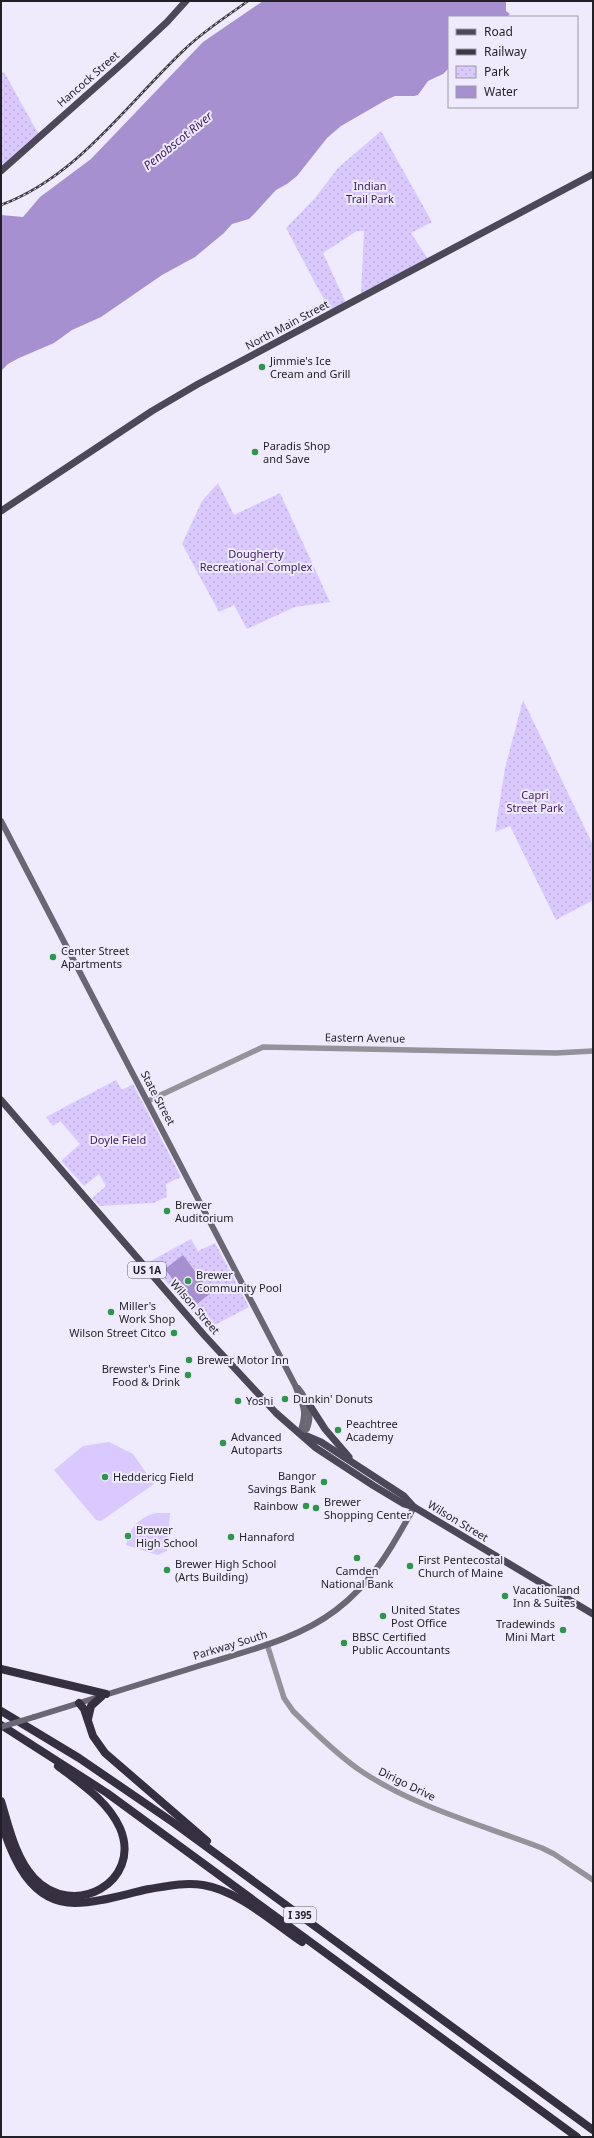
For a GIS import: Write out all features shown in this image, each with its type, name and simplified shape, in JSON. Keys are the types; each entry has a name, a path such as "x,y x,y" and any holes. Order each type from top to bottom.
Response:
{"highway":[{"path":"1,1669 104,1695"},
{"path":"67,1685 76,1692 77,1704 84,1709 95,1740 111,1760 250,1878"},
{"path":"88,1722 90,1708 104,1695"},
{"name":"I 395","path":"1,1711 127,1790 250,1878 593,2130"},
{"name":"I 395","path":"1,1726 107,1793 576,2137"},
{"path":"1,1800 20,1858 32,1876 45,1888 65,1896 83,1896 100,1890 117,1872 123,1857 124,1844 120,1829 113,1816 93,1794 19,1736"},
{"path":"1,1822 12,1854 21,1871 35,1887 52,1898 66,1902 78,1903 169,1886 195,1884 210,1886 244,1902 322,1956 360,1978"}],"main road":[{"name":"Hancock Street","path":"1,171 124,62 186,1"},
{"name":"North Main Street","path":"1,511 152,411 198,384 593,174"},
{"name":"State Street","path":"1,821 295,1385 305,1411 300,1432"},
{"name":"Wilson Street","path":"1,1100 276,1414 300,1432 316,1448 374,1486 404,1504 414,1507 593,1614"},
{"name":"State Street","path":"295,1385 307,1401 310,1422 307,1429 300,1432"},
{"path":"307,1401 325,1429 356,1465"},
{"name":"Wilson Street","path":"300,1432 321,1442 404,1496 414,1507"},
{"name":"Parkway South","path":"1,1726 77,1704 268,1644 301,1632 322,1620 360,1590 389,1553 414,1507"}],"street":[{"name":"Eastern Avenue","path":"148,1101 263,1047 556,1053 593,1051"},
{"name":"Dirigo Drive","path":"268,1644 284,1698 293,1711 363,1772 391,1789 430,1808 542,1848 554,1854 593,1880"}],"green space":[{"path":"4,72 39,135 1,169 1,73"},
{"name":"Indian Trail Park","path":"381,131 432,222 411,233 428,259 361,295 364,231 357,231 323,253 346,303 330,311 286,228 315,198 338,168"},
{"name":"Dougherty Recreational Complex","path":"218,483 234,515 280,493 330,602 295,607 247,629 234,605 219,612 182,544 202,501"},
{"name":"Capri Street Park","path":"523,700 593,845 593,900 556,920 510,826 495,832 505,768"},
{"name":"Doyle Field","path":"116,1080 122,1090 133,1084 181,1177 166,1184 167,1197 153,1203 100,1206 92,1198 106,1186 99,1174 84,1186 61,1161 80,1144 60,1121 53,1126 46,1117"},
{"path":"191,1239 198,1251 215,1243 249,1307 207,1329 149,1262"},
{"name":"Heddericg Field","path":"109,1442 133,1454 154,1484 101,1521 96,1520 54,1470 83,1446"},
{"path":"156,1513 170,1513 167,1551 158,1555 126,1545 130,1533 136,1524 145,1517"}],"water":[{"name":"Penobscot River","path":"263,1 506,1 506,11 510,14 507,16 448,16 448,69 443,74 428,81 418,95 395,96 341,126 327,138 297,176 276,190 249,219 232,224 224,233 195,257 162,275 101,317 72,330 54,343 19,358 8,364 1,371 1,215 23,217 40,197 91,159 203,42"},
{"name":"Brewer Community Pool","path":"183,1255 211,1293 193,1307 165,1269"}],"railway":[{"path":"1,205 28,193 53,177 77,158 99,138 190,44 248,1"}],"place":[{"name":"Jimmie's Ice Cream and Grill","path":"262,367"},
{"name":"Paradis Shop and Save","path":"255,452"},
{"name":"Center Street Apartments","path":"53,957"},
{"name":"Brewer Auditorium","path":"167,1211"},
{"name":"Brewer Community Pool","path":"188,1281"},
{"name":"Miller's Work Shop","path":"111,1312"},
{"name":"Wilson Street Citco","path":"174,1333"},
{"name":"Brewer Motor Inn","path":"189,1360"},
{"name":"Brewster's Fine Food & Drink","path":"188,1375"},
{"name":"Dunkin' Donuts","path":"285,1399"},
{"name":"Yoshi","path":"238,1401"},
{"name":"Peachtree Academy","path":"338,1430"},
{"name":"Advanced Autoparts","path":"223,1443"},
{"name":"Heddericg Field","path":"105,1477"},
{"name":"Bangor Savings Bank","path":"324,1482"},
{"name":"Rainbow","path":"306,1506"},
{"name":"Brewer Shopping Center","path":"316,1508"},
{"name":"Brewer High School","path":"128,1536"},
{"name":"Hannaford","path":"231,1537"},
{"name":"Camden National Bank","path":"357,1558"},
{"name":"First Pentecostal Church of Maine","path":"410,1566"},
{"name":"Brewer High School (Arts Building)","path":"167,1570"},
{"name":"Vacationland Inn & Suites","path":"505,1596"},
{"name":"United States Post Office","path":"383,1616"},
{"name":"Tradewinds Mini Mart","path":"563,1630"},
{"name":"BBSC Certified Public Accountants","path":"344,1643"}]}
